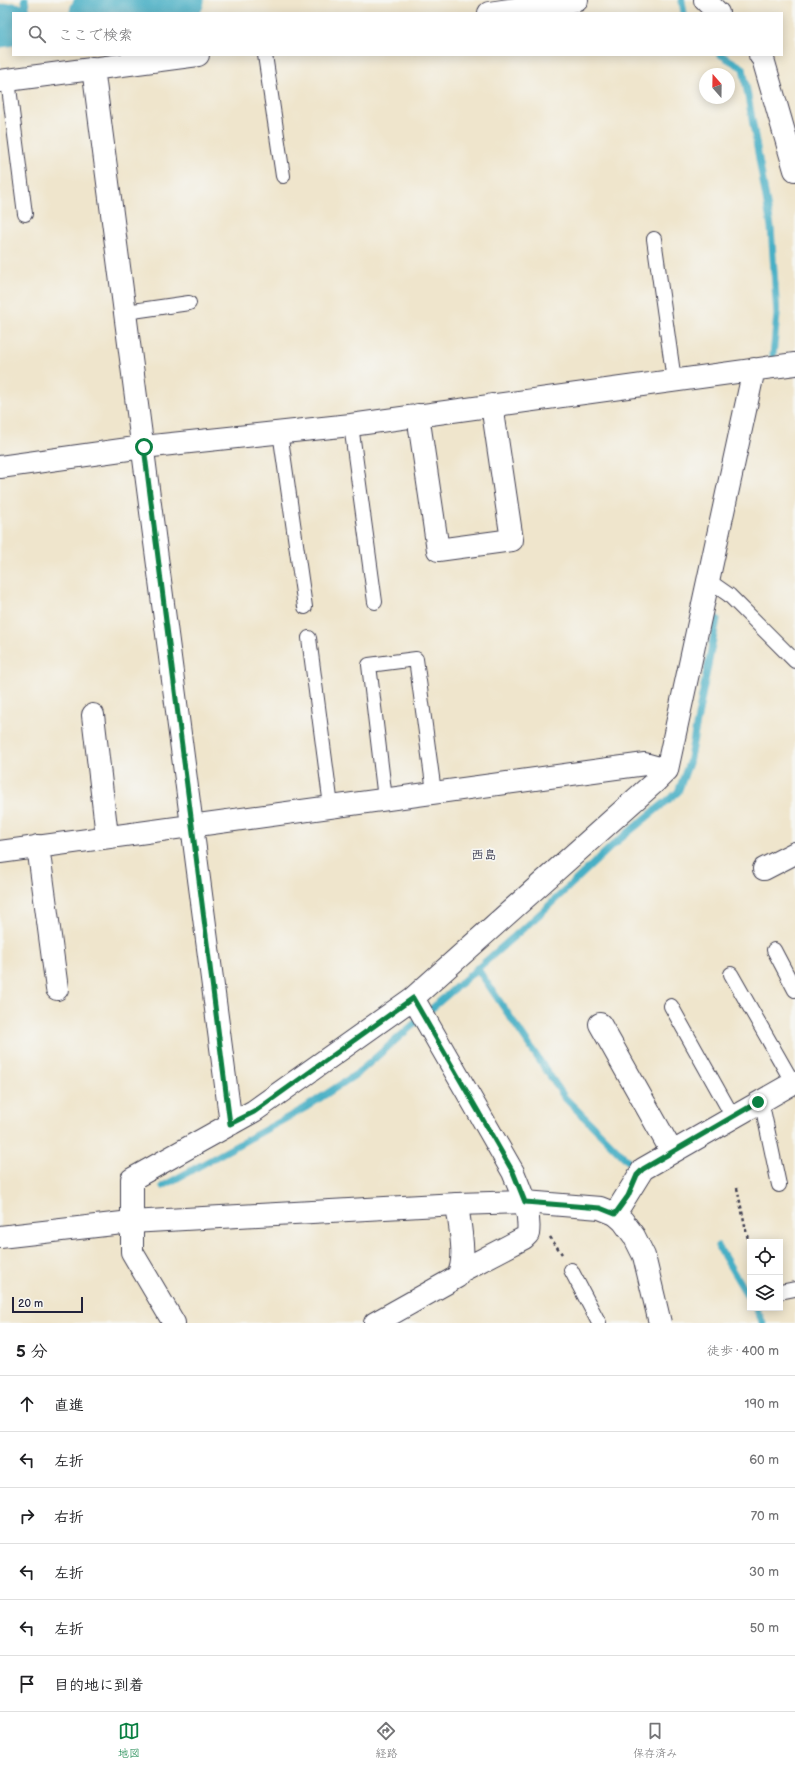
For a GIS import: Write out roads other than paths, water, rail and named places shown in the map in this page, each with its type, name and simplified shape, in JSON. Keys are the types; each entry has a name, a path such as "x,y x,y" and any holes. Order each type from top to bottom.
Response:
{"street":[{"path":"496,12 577,0"},
{"path":"704,0 717,12"},
{"path":"4,81 190,56"},
{"path":"761,56 763,59 795,170"},
{"path":"93,68 144,447 230,1124"},
{"path":"0,468 144,447 351,425 795,364"},
{"path":"174,1323 132,1252 132,1179 254,1112 413,998 656,782 667,770 754,369"},
{"path":"418,415 438,550 512,540 492,405"},
{"path":"93,715 107,836"},
{"path":"0,852 192,824 645,764 667,770"},
{"path":"38,846 57,989"},
{"path":"764,869 795,852"},
{"path":"375,1323 457,1277 461,1271 524,1238 528,1234 530,1224 525,1202 513,1172 413,998"},
{"path":"600,1024 672,1152"},
{"path":"615,1214 628,1196 637,1175 643,1169 794,1082"},
{"path":"0,1237 131,1222 457,1204 525,1202 600,1208 615,1214 623,1221 634,1236 644,1256 660,1323"},
{"path":"457,1204 462,1259 461,1271"}],"lane":[{"path":"265,56 283,176"},
{"path":"4,81 25,214"},
{"path":"654,239 674,380"},
{"path":"126,312 189,303"},
{"path":"351,425 375,602"},
{"path":"280,432 305,607"},
{"path":"709,581 730,595 795,661"},
{"path":"310,638 331,806"},
{"path":"385,798 369,664 416,659 434,792"},
{"path":"774,950 795,990"},
{"path":"731,974 794,1082"},
{"path":"671,1006 733,1117"},
{"path":"758,1102 764,1114 779,1185"},
{"path":"571,1270 600,1323"},
{"path":"783,1291 795,1289"}],"waterway":[{"path":"25,0 27,12"},
{"path":"98,12 183,0"},
{"path":"682,1 684,12"},
{"path":"0,26 12,24"},
{"path":"723,56 743,68 771,227 777,315 773,356"},
{"path":"163,1186 305,1108 358,1073 541,913 614,844 678,792 689,763 717,619"},
{"path":"477,968 565,1098 630,1163"},
{"path":"718,1246 747,1295"},
{"path":"757,1311 763,1323"}],"district":[{"name":"西島","path":"484,855"}]}
